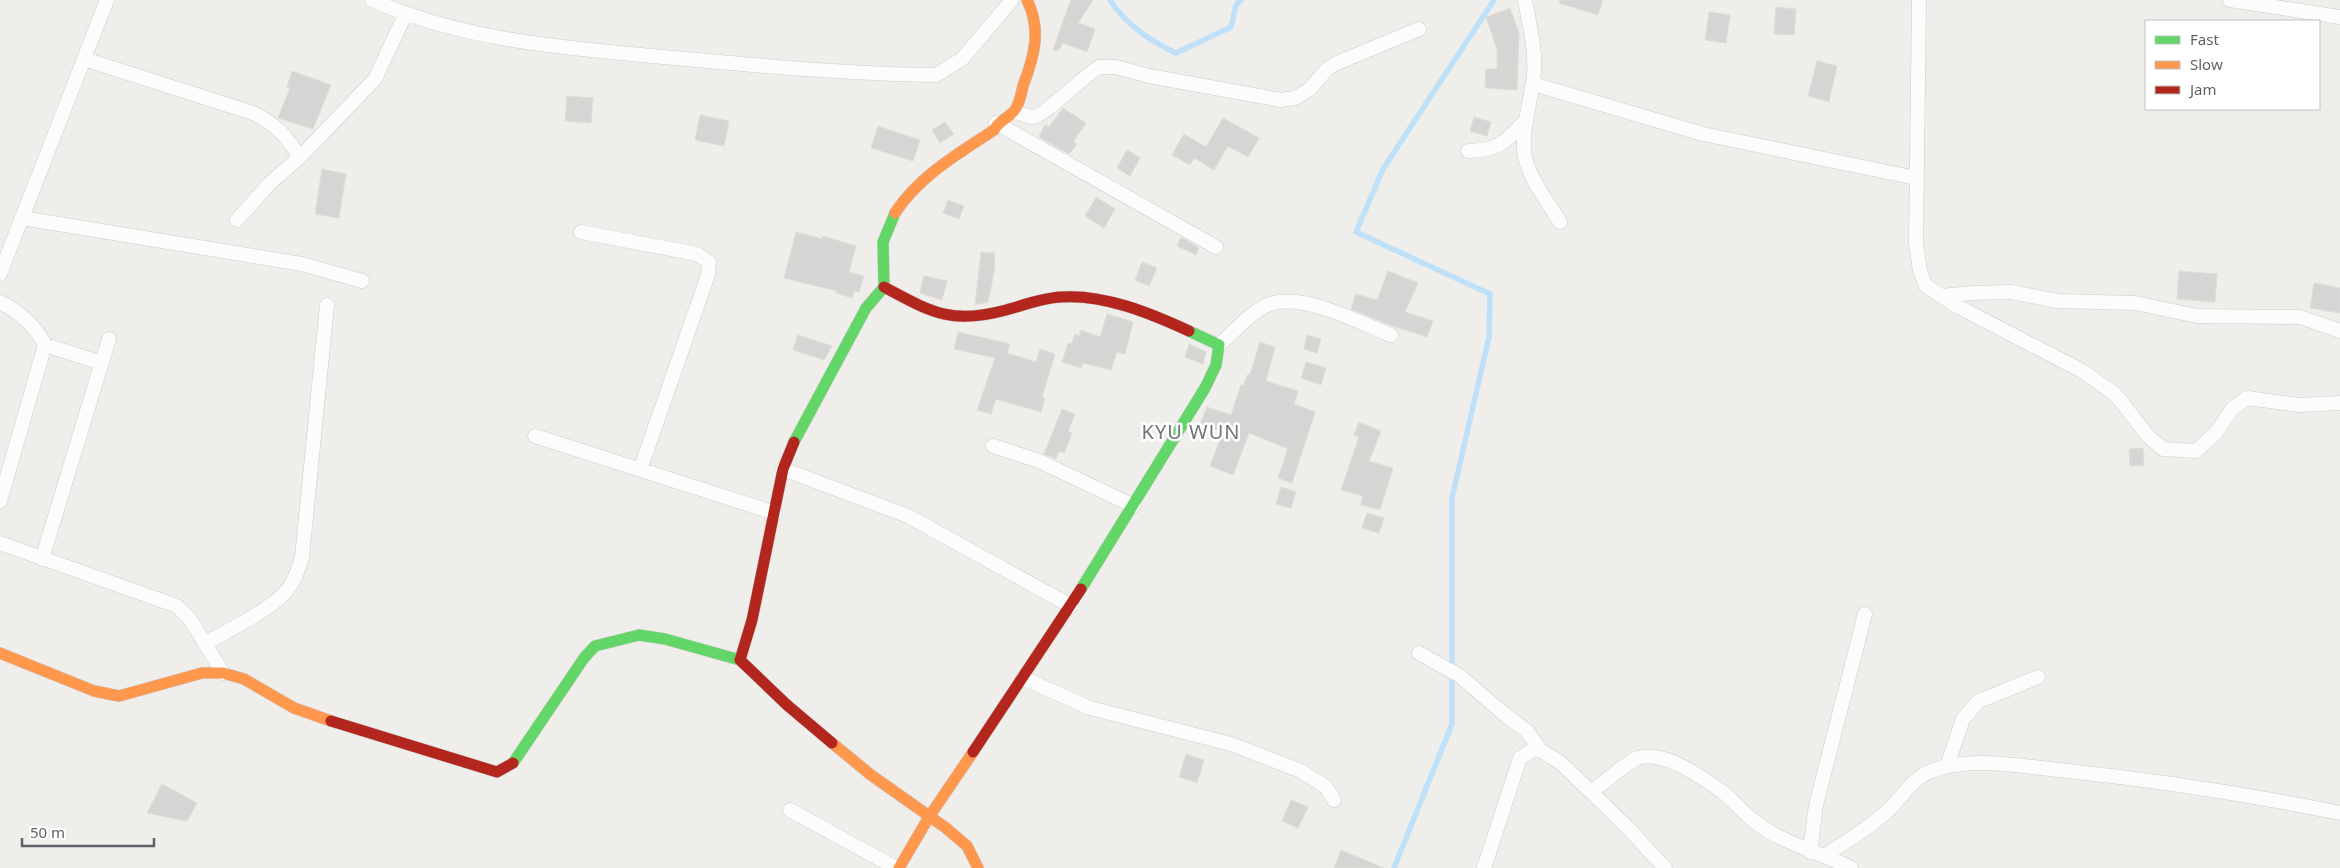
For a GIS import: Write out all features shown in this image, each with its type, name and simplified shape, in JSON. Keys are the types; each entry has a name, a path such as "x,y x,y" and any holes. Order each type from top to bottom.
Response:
{"street":[{"path":"0,274 107,0"},
{"path":"372,0 405,15 485,35 572,49 750,65 936,75 962,59 1012,0"},
{"path":"740,660 752,620 784,469 800,428 866,308 884,287 884,239 903,199 930,172 994,130 996,123 1014,112 1032,64 1037,36 1031,7 1027,0"},
{"path":"1525,0 1534,71 1524,133 1525,157 1532,176 1560,222"},
{"path":"1919,0 1916,244 1920,271 1926,286 2084,372 2116,395 2148,436 2163,448 2196,451 2216,434 2232,409 2248,398 2299,405 2340,403"},
{"path":"2230,0 2340,16"},
{"path":"238,220 270,183 300,158 375,79 405,15"},
{"path":"1014,112 1033,117 1044,113 1099,67 1116,68 1149,76 1281,100 1295,98 1310,89 1327,69 1419,29"},
{"path":"84,59 253,113 271,122 284,133 300,158"},
{"path":"1533,84 1703,134 1916,178"},
{"path":"1468,151 1488,150 1504,143 1528,117"},
{"path":"996,123 1216,247"},
{"path":"22,218 302,264 362,281"},
{"path":"581,232 697,254 709,262 708,275 640,470"},
{"path":"884,287 935,312 952,317 974,317 1061,297 1092,299 1122,306 1198,334 1219,345"},
{"path":"1942,296 1972,292 2011,292 2058,301 2135,303 2197,316 2300,317 2340,331"},
{"path":"0,302 12,308 38,331 45,345 0,501"},
{"path":"790,810 898,868 928,817 1071,606 1134,506 1205,388 1216,365 1219,345 1257,312 1269,304 1280,302 1312,305 1391,335"},
{"path":"206,643 273,603 287,591 296,578 302,557 327,305"},
{"path":"42,559 109,339"},
{"path":"45,345 102,364"},
{"path":"535,436 775,513"},
{"path":"993,446 1039,461 1134,506"},
{"path":"784,469 908,516 1071,606"},
{"path":"0,543 176,606 190,619 223,673"},
{"path":"1810,852 1816,805 1865,614"},
{"path":"0,653 94,691 119,696 202,673 223,673 244,679 294,708 318,717 497,772 512,764 524,749 584,658 595,646 616,639 639,635 665,639 740,660 787,705 872,774 928,817 946,828 967,846 978,868"},
{"path":"1419,653 1460,676 1504,714 1527,730 1540,750 1561,763 1592,792 1665,868"},
{"path":"1946,766 1964,719 1979,700 2038,677"},
{"path":"1023,678 1090,708 1231,744 1301,771 1326,787 1334,800"},
{"path":"1484,868 1520,758 1531,750 1540,750"},
{"path":"1592,792 1637,758 1657,757 1679,764 1725,794 1755,822 1810,852 1825,855 1851,868"},
{"path":"1825,855 1861,833 1886,812 1908,788 1929,771 1956,763 2004,765 2123,776 2245,794 2340,813"}],"building":[{"path":"1071,0 1093,0 1078,23 1095,29 1087,52 1063,43 1058,51 1053,49"},
{"path":"1560,0 1603,0 1598,15 1559,3"},
{"path":"1776,7 1796,9 1794,35 1774,34"},
{"path":"1510,8 1519,33 1517,90 1485,88 1486,69 1497,69 1497,49 1486,17"},
{"path":"1709,12 1730,15 1726,43 1705,40"},
{"path":"1817,61 1837,66 1829,102 1808,96"},
{"path":"292,71 331,85 313,129 278,118 290,88 287,87"},
{"path":"567,96 593,98 591,123 565,121"},
{"path":"1063,108 1086,123 1073,142 1077,144 1069,154 1039,137 1045,125 1049,127"},
{"path":"700,115 729,121 724,146 695,140"},
{"path":"1474,117 1491,122 1487,136 1470,131"},
{"path":"1223,118 1259,138 1248,157 1228,146 1214,170 1194,158 1190,165 1172,155 1184,134 1206,147"},
{"path":"945,122 954,134 940,143 932,130"},
{"path":"878,126 920,140 913,161 871,148"},
{"path":"1127,150 1140,158 1130,176 1117,168"},
{"path":"322,169 346,174 339,218 315,214"},
{"path":"1096,197 1115,209 1104,228 1085,216"},
{"path":"948,200 964,206 959,219 943,213"},
{"path":"796,232 822,239 823,236 856,246 849,272 864,276 859,292 854,291 852,298 836,293 837,291 784,278"},
{"path":"1181,237 1199,248 1196,255 1177,246"},
{"path":"981,252 995,253 994,272 988,302 975,305"},
{"path":"1142,262 1157,268 1149,286 1135,280"},
{"path":"1388,271 1418,283 1405,312 1433,321 1427,337 1351,309 1356,294 1377,300"},
{"path":"2179,271 2217,274 2215,302 2177,299"},
{"path":"924,276 947,281 942,300 920,293"},
{"path":"2314,283 2340,288 2340,313 2310,308"},
{"path":"1107,314 1133,322 1125,354 1117,352 1111,370 1083,363 1081,368 1062,362 1068,343 1071,344 1075,334 1079,336 1081,330 1100,337"},
{"path":"958,332 1010,344 1007,353 1036,362 1040,349 1055,354 1042,398 1045,398 1041,412 996,399 991,414 977,410 995,358 954,349"},
{"path":"798,335 832,346 824,360 793,350"},
{"path":"1307,335 1321,339 1317,353 1304,349"},
{"path":"1260,342 1275,347 1266,381 1298,391 1294,404 1315,412 1292,483 1278,478 1288,449 1249,433 1233,475 1210,466 1223,432 1200,424 1207,407 1231,415 1241,385 1243,386 1248,374 1250,375"},
{"path":"1189,344 1206,352 1203,364 1185,357"},
{"path":"1306,362 1326,368 1321,385 1301,378"},
{"path":"1062,409 1075,414 1068,431 1072,433 1064,453 1059,451 1056,459 1044,454"},
{"path":"1359,422 1381,431 1369,461 1393,468 1380,510 1361,505 1363,496 1341,490 1359,437 1354,435"},
{"path":"2143,448 2144,465 2130,466 2129,449"},
{"path":"1281,487 1296,492 1291,508 1276,504"},
{"path":"1367,513 1384,518 1379,533 1362,528"},
{"path":"1186,754 1204,760 1197,783 1179,777"},
{"path":"162,784 197,803 187,821 147,813"},
{"path":"1291,800 1308,807 1298,828 1282,821"},
{"path":"1341,850 1384,868 1334,868"}],"waterway":[{"path":"1110,0 1123,17 1139,31 1176,53 1231,27 1236,5 1241,0"},
{"path":"1394,868 1452,724 1452,498 1489,337 1490,294 1356,232 1383,169 1494,0"}],"traffic: fast":[{"path":"794,442 866,308 884,287 883,242 895,213"},
{"path":"1081,589 1205,388 1216,365 1219,345 1189,331"},
{"path":"513,763 584,658 595,646 639,635 665,639 740,660"}],"traffic: slow":[{"path":"895,213 927,177 994,130 1016,108 1035,43 1032,11 1027,0"},
{"path":"0,653 94,691 119,696 202,673 223,673 244,679 294,708 331,721"},
{"path":"832,743 871,775 946,828 967,846 978,868"},
{"path":"899,868 929,817 973,752"}],"traffic: jam":[{"path":"884,287 942,314 956,316 987,314 1040,300 1077,297 1126,306 1189,331"},
{"path":"794,442 783,469 752,620 740,660 787,705 832,743"},
{"path":"973,752 1081,589"},
{"path":"331,721 497,772 513,763"}],"district":[{"name":"KYU WUN","path":"1191,432"}]}
